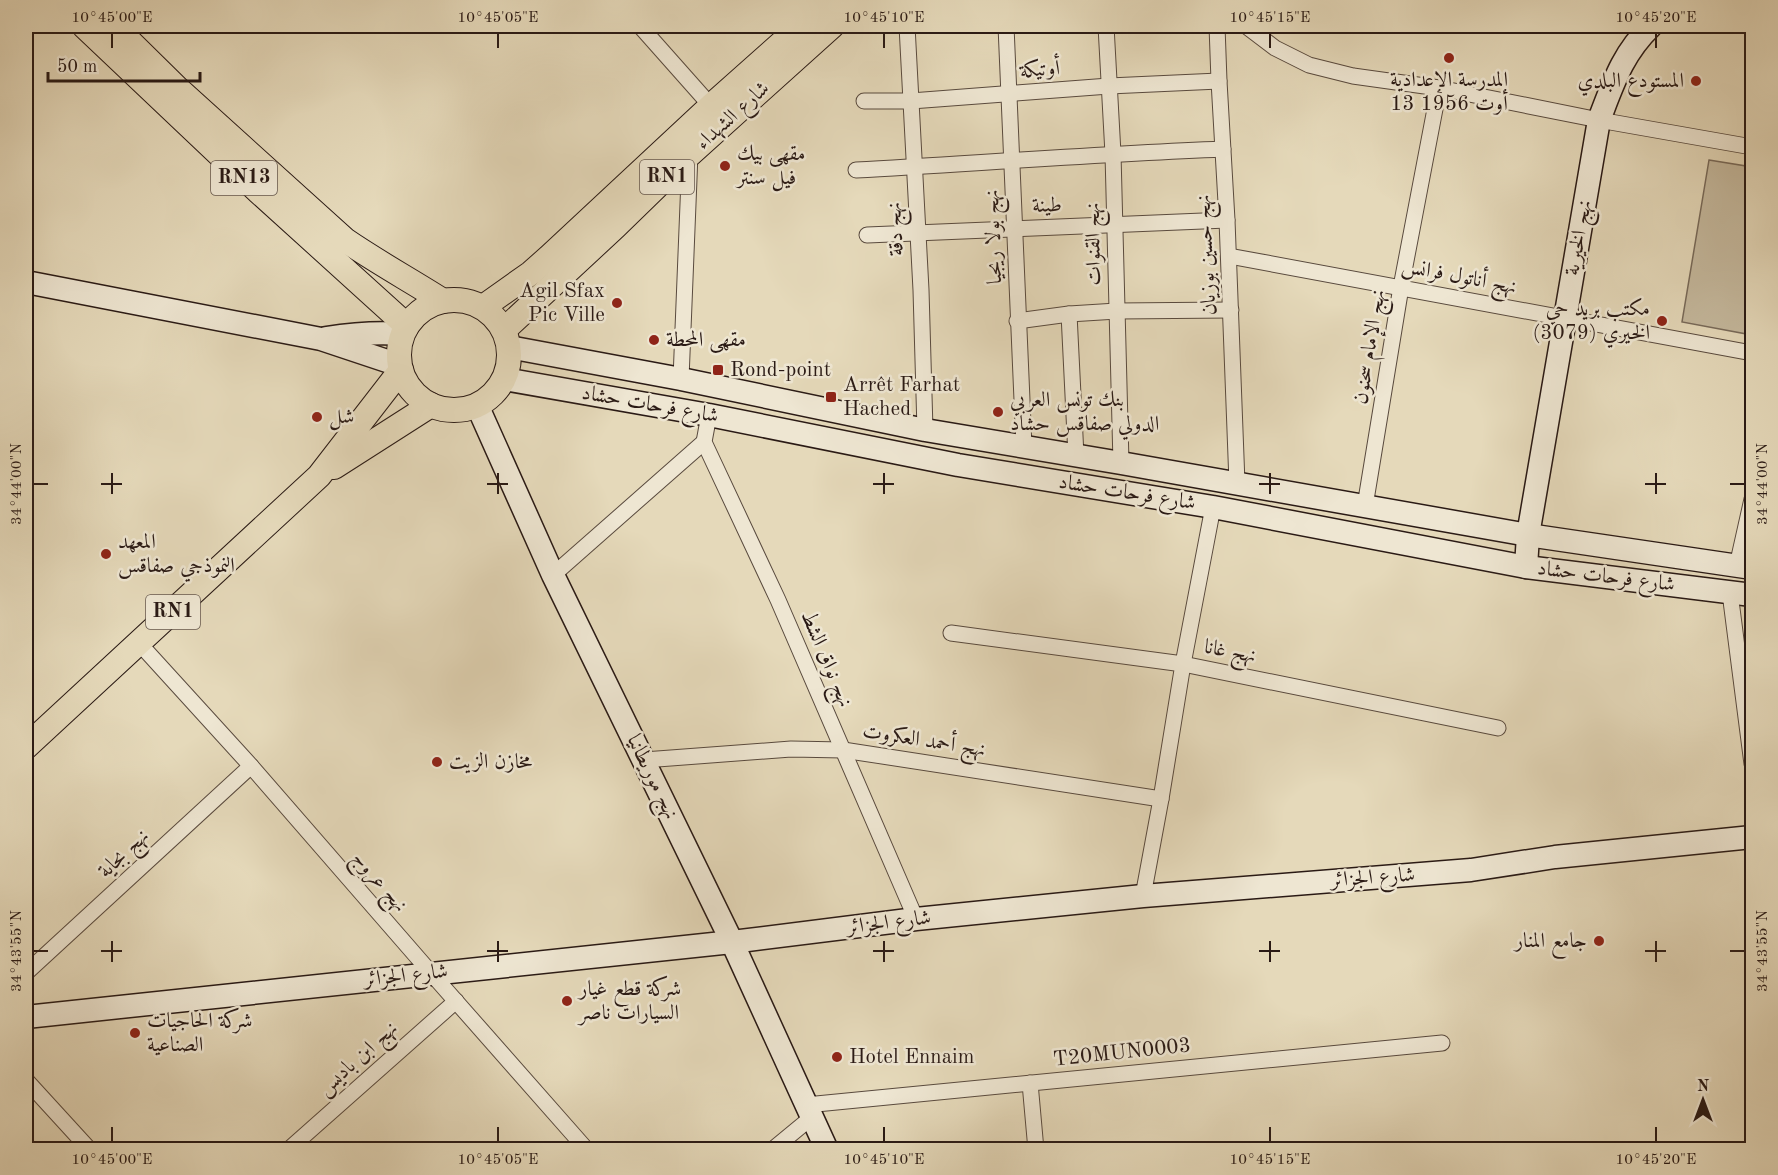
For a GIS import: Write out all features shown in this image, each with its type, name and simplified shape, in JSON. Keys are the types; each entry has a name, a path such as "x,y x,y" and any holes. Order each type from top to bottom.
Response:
{"main road":[{"name":"RN13","path":"84,26 405,330"},
{"name":"RN13","path":"114,26 178,90 345,240 443,301"},
{"name":"شارع الشهداء","path":"483,307 531,273 801,26"},
{"name":"شارع الشهداء","path":"507,339 616,226 690,154 832,26"},
{"path":"463,300 483,307 495,317 507,339 509,364 498,390 477,405 462,410 446,410 418,397 407,385 400,368 399,349 405,330 416,314 443,301 463,300"},
{"name":"RN1","path":"26,747 319,476 400,368"},
{"name":"RN1","path":"319,476 431,405"}],"street":[{"path":"640,26 711,106"},
{"name":"نهج دقة","path":"908,26 921,290 925,430"},
{"name":"نهج بولا ريجيا","path":"1006,26 1024,447"},
{"name":"نهج القنوات","path":"1106,26 1113,154 1121,463"},
{"name":"نهج حسين بوزيان","path":"1217,26 1229,256 1237,483"},
{"path":"1246,26 1275,48 1309,65 1353,76 1440,88 1599,120 1752,147"},
{"name":"نهج الخيرية","path":"1526,567 1528,535 1599,120 1621,66 1636,39 1651,26"},
{"name":"أوتيكة","path":"864,101 911,101 1109,86 1219,81"},
{"name":"نهج الإمام سحنون","path":"1365,506 1401,287 1440,88"},
{"path":"856,170 1223,149"},
{"path":"681,379 690,154"},
{"name":"طينة","path":"867,235 1227,220"},
{"name":"نهج أناتول فرانس","path":"1229,256 1752,353"},
{"path":"26,282 321,339 400,368"},
{"path":"1017,321 1117,311 1231,310"},
{"path":"1069,314 1076,456"},
{"path":"321,339 348,334 405,330"},
{"name":"شارع فرحات حشاد","path":"507,339 681,379 925,430 1528,535 1745,567"},
{"name":"شارع فرحات حشاد","path":"504,379 709,415 958,465 1213,507 1526,567 1741,594"},
{"name":"نهج موريطانيا","path":"477,405 553,575 732,942 827,1149"},
{"path":"553,575 704,442 709,415"},
{"name":"نهج نواق الشط","path":"704,442 778,600 916,920"},
{"path":"1745,567 1752,499"},
{"path":"1143,896 1213,507"},
{"path":"1741,594 1752,764"},
{"name":"نهج غانا","path":"951,633 1183,664 1498,728"},
{"name":"نهج عروج","path":"139,643 251,766 587,1149"},
{"name":"نهج أحمد العكروت","path":"644,760 791,749 843,750 1161,799"},
{"name":"نهج بجاية","path":"26,973 251,766"},
{"name":"شارع الجزائر","path":"26,1017 1143,896 1471,870 1555,857 1752,837"},
{"name":"نهج ابن باديس","path":"288,1149 456,1001"},
{"name":"T20MUN0003","path":"809,1111 1030,1083 1442,1043"},
{"path":"26,1080 90,1149"},
{"path":"1030,1083 1036,1149"},
{"path":"772,1149 809,1111"}],"shaded area":[{"path":"1709,160 1752,167 1752,335 1682,322"}],"place":[{"name":"المدرسة الإعدادية 13 أوت 1956","path":"1449,58"},
{"name":"المستودع البلدي","path":"1696,81"},
{"name":"مقهى بيك فيل سنتر","path":"725,166"},
{"name":"Agil Sfax Pic Ville","path":"617,303"},
{"name":"مكتب بريد حي الخيري (3079)","path":"1662,321"},
{"name":"مقهى المحطة","path":"654,340"},
{"name":"Rond-point","path":"718,370"},
{"name":"Arrêt Farhat Hached","path":"831,397"},
{"name":"بنك تونس العربي الدولي صفاقس حشاد","path":"998,412"},
{"name":"شل","path":"317,417"},
{"name":"المعهد النموذجي صفاقس","path":"106,554"},
{"name":"مخازن الزيت","path":"437,762"},
{"name":"جامع المنار","path":"1599,941"},
{"name":"شركة قطع غيار السيارات ناصر","path":"567,1001"},
{"name":"شركة الحاجيات الصناعية","path":"135,1033"},
{"name":"Hotel Ennaim","path":"837,1057"}]}
